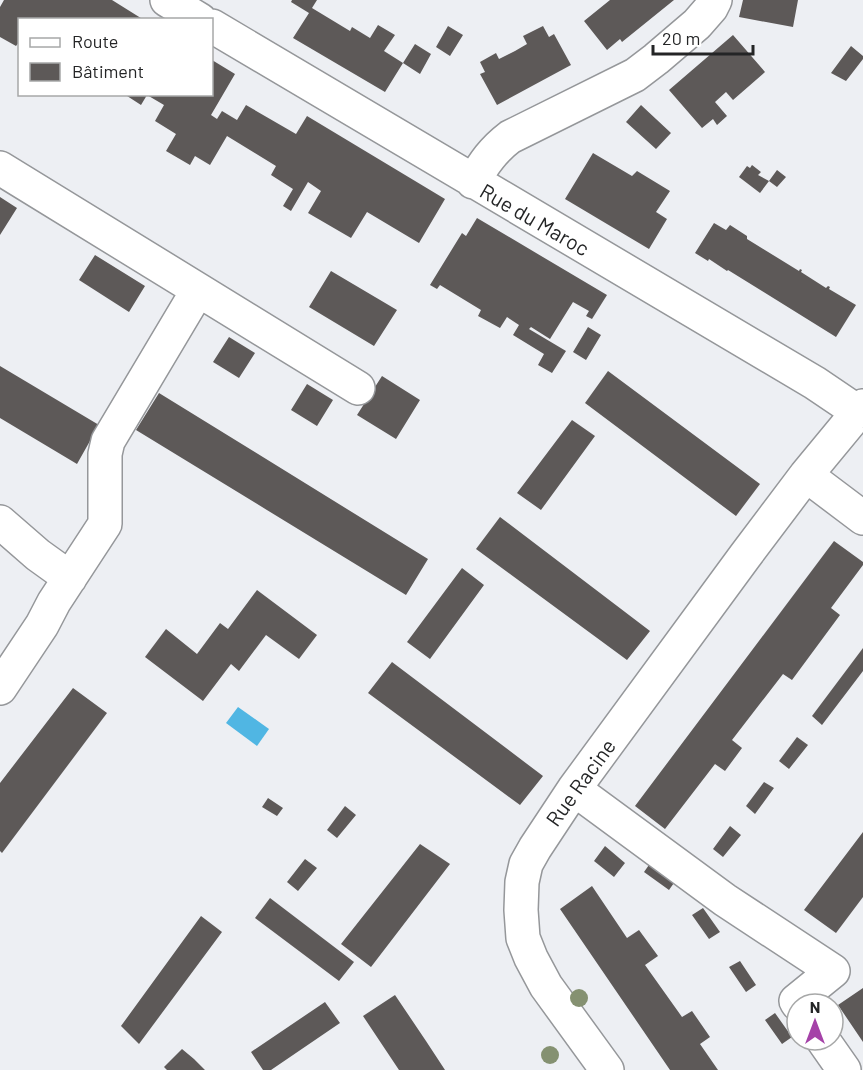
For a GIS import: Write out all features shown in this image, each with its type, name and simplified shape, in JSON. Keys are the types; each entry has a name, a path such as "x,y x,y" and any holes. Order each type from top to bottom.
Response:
{"street":[{"path":"473,182 488,157 510,136 635,75 697,24 715,0"},
{"name":"Rue du Maroc","path":"213,27 861,409"},
{"path":"0,168 358,388"},
{"path":"0,688 105,524 105,454 108,441 198,290"},
{"name":"Rue Racine","path":"606,1070 546,986 531,958 524,938 521,910 522,882 526,864 574,789 774,516 861,409"},
{"path":"806,475 863,518"},
{"path":"0,522 38,555 70,578"},
{"path":"574,789 725,900 833,971 807,992"},
{"path":"832,1052 844,1070"}],"water":[{"path":"238,707 269,729 257,746 226,723"}],"building":[{"path":"4,0 112,0 141,18 18,18 18,44 16,46 0,37 0,7"},
{"path":"292,0 317,0 312,8 350,31 352,27 370,38 378,25 395,35 384,51 403,63 385,92 293,38 309,13 291,2"},
{"path":"610,0 674,0 622,42 620,39 607,50 584,21"},
{"path":"743,0 798,0 793,27 739,17"},
{"path":"448,26 463,35 450,56 436,47"},
{"path":"543,26 549,37 554,34 571,65 497,105 480,74 485,72 480,62 496,53 499,59 515,51 527,44 523,36"},
{"path":"733,35 765,72 733,100 726,92 715,102 727,116 717,125 713,119 702,128 669,90"},
{"path":"415,44 431,54 420,74 403,63"},
{"path":"851,46 863,56 863,59 846,81 831,73"},
{"path":"213,61 235,74 211,115 217,119 222,111 237,120 246,105 296,134 307,116 445,199 419,243 367,212 351,238 308,213 321,191 308,182 291,211 283,206 293,189 271,175 276,166 227,136 210,165 195,156 190,165 166,151 176,134 155,121 164,105 149,96 213,96"},
{"path":"127,96 146,96 141,105"},
{"path":"641,105 671,133 656,149 626,122"},
{"path":"593,153 632,176 637,171 670,191 656,212 667,219 649,249 565,199"},
{"path":"752,165 761,172 758,175 769,181 760,193 739,177 747,166 750,168"},
{"path":"777,170 786,177 777,187 769,181"},
{"path":"0,197 17,208 0,235"},
{"path":"477,218 607,295 592,319 586,316 589,311 573,302 550,339 531,327 529,329 566,351 552,373 538,365 544,354 513,335 519,325 507,317 500,328 478,316 481,310 440,285 437,289 430,285 462,233 466,236"},
{"path":"714,223 726,230 730,225 747,236 747,239 799,271 802,270 801,272 826,288 830,287 829,289 856,305 836,337 728,270 695,253"},
{"path":"95,255 145,286 129,312 79,280"},
{"path":"331,271 397,310 374,346 309,307"},
{"path":"588,327 601,335 586,360 573,352"},
{"path":"229,337 255,353 239,378 213,362"},
{"path":"0,366 99,425 77,464 0,418"},
{"path":"608,371 760,484 736,516 585,403"},
{"path":"382,376 420,400 396,439 357,415"},
{"path":"307,384 333,400 317,426 291,410"},
{"path":"159,393 428,559 406,595 136,430"},
{"path":"572,420 595,436 541,510 517,493"},
{"path":"500,517 650,631 627,660 476,549"},
{"path":"834,541 863,562 831,608 840,615 792,680 783,674 732,740 742,748 725,771 715,764 665,829 635,806"},
{"path":"462,568 484,585 430,659 407,642"},
{"path":"257,590 317,635 299,659 266,635 239,671 231,664 203,701 145,657 166,629 197,654 220,623 228,629"},
{"path":"863,648 863,671 822,725 812,716"},
{"path":"392,662 543,776 520,805 368,693"},
{"path":"73,688 107,713 2,853 0,851 0,783"},
{"path":"797,737 808,745 789,769 779,761"},
{"path":"764,782 774,788 755,814 746,806"},
{"path":"268,798 283,808 277,816 262,807"},
{"path":"345,806 356,815 337,838 327,830"},
{"path":"730,826 741,835 723,857 713,849"},
{"path":"863,832 863,897 836,933 804,910"},
{"path":"420,844 450,864 371,967 341,944"},
{"path":"605,846 625,863 614,877 594,861"},
{"path":"305,859 317,868 298,891 287,882"},
{"path":"651,862 676,880 669,890 644,872"},
{"path":"592,886 627,938 639,930 658,956 645,965 682,1017 692,1011 710,1037 700,1044 718,1070 670,1070 560,909"},
{"path":"270,898 354,962 339,981 255,918"},
{"path":"703,908 720,932 709,939 692,915"},
{"path":"201,916 222,932 139,1044 121,1026"},
{"path":"740,961 756,985 746,992 729,967"},
{"path":"863,988 863,1042 845,1015 845,1000"},
{"path":"395,995 445,1070 399,1070 363,1016"},
{"path":"325,1002 340,1023 271,1070 263,1070 251,1052"},
{"path":"775,1013 785,1027 785,1042 782,1044 765,1020"},
{"path":"182,1049 205,1070 167,1070 164,1067"}]}
